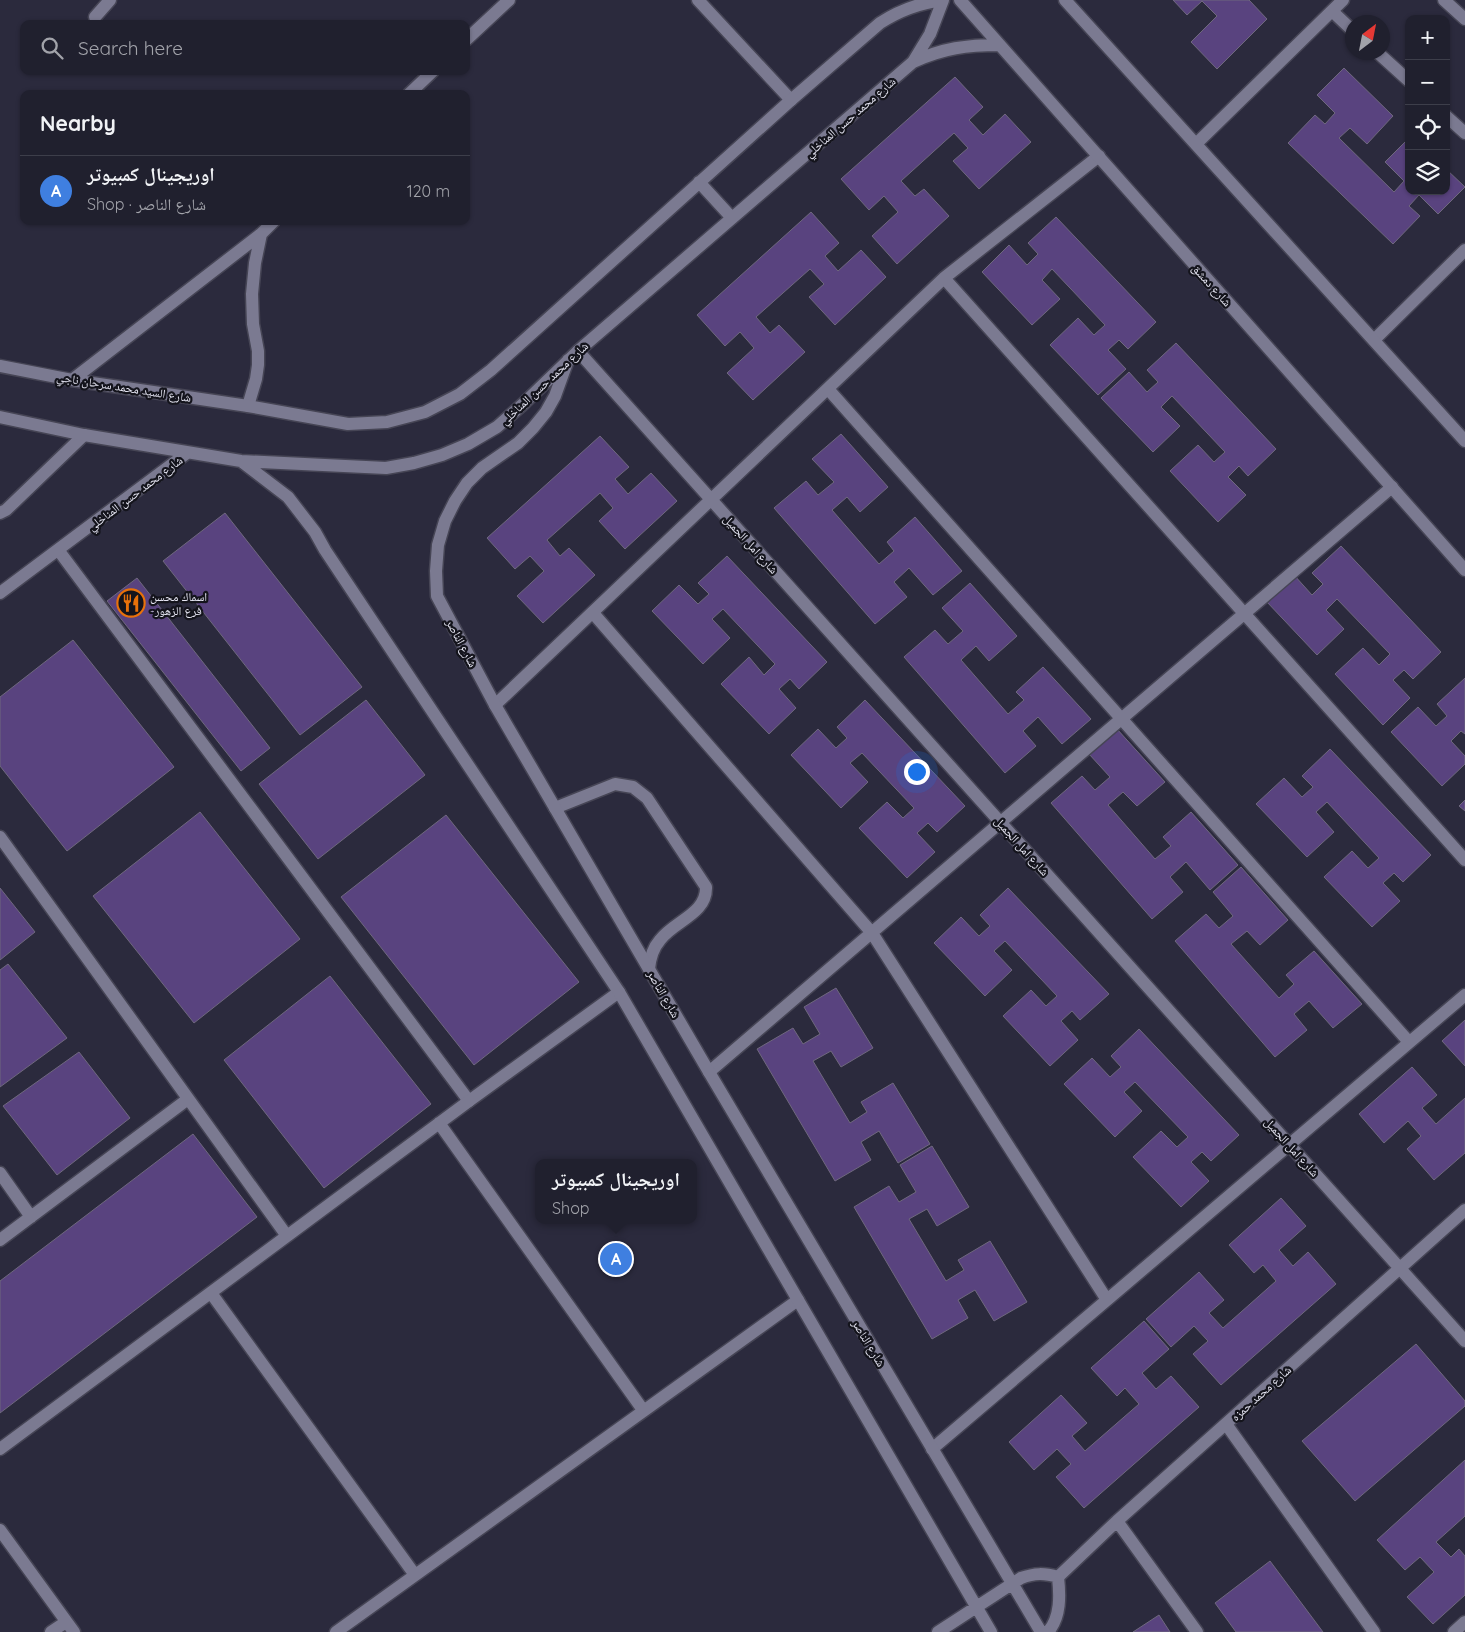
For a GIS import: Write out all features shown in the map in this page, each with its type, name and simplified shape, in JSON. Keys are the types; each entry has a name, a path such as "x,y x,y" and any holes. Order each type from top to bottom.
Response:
{"street":[{"path":"95,17 110,0"},
{"path":"470,36 509,0"},
{"path":"698,0 791,100"},
{"name":"شارع محمد حسن المناخلي","path":"0,593 59,551 187,453 242,461 386,468 442,456 468,444 497,426 522,406 578,351 913,62 930,34 943,0 926,2 910,7 880,23 791,100 490,370 460,394 425,412 387,422 348,424 248,406"},
{"name":"شارع دمشق","path":"960,0 1465,570"},
{"path":"1065,0 1465,441"},
{"path":"1196,144 1343,0"},
{"path":"1444,0 1465,19"},
{"path":"1332,11 1345,23"},
{"path":"913,62 933,53 954,48 976,45 1000,45"},
{"path":"1386,60 1405,78"},
{"path":"413,90 429,75"},
{"path":"1450,120 1465,133"},
{"path":"495,705 944,278 1099,156"},
{"path":"700,182 732,218"},
{"path":"72,380 261,234 270,225"},
{"path":"248,406 253,393 258,365 258,351 253,324 252,294 255,263 261,234"},
{"path":"1374,340 1465,250"},
{"path":"944,278 1465,860"},
{"name":"شارع امل الجميل","path":"578,351 1465,1341"},
{"name":"شارع الناصر","path":"568,360 555,396 546,412 518,443 482,468 467,483 455,501 445,521 438,545 436,570 437,596 495,705 709,1072 1041,1632"},
{"name":"شارع السيد محمد سرحان ناجي","path":"0,366 72,380 248,406"},
{"path":"828,389 1409,1042"},
{"path":"0,417 84,435 187,453"},
{"path":"0,513 6,510 84,435"},
{"path":"242,461 288,496 315,532 325,550 619,992 991,1632"},
{"path":"709,1072 1392,487"},
{"path":"59,551 469,1101"},
{"path":"593,613 872,933 1107,1300"},
{"path":"556,808 615,784 633,787 647,798 706,887 704,900 699,908 660,940 650,959 649,969"},
{"path":"0,837 287,1236"},
{"path":"0,1449 619,992"},
{"path":"932,1450 1465,995"},
{"path":"0,1240 188,1099"},
{"path":"439,1124 643,1410"},
{"path":"0,1172 31,1216"},
{"name":"شارع محمد حمزه","path":"1058,1577 1465,1210"},
{"path":"211,1293 415,1575"},
{"path":"336,1632 798,1300"},
{"path":"1226,1424 1374,1632"},
{"path":"1117,1522 1197,1632"},
{"path":"0,1530 70,1627 52,1632"},
{"path":"938,1632 1021,1578 1034,1574 1058,1577 1060,1594 1057,1612 1053,1626 1048,1632"},
{"path":"1454,1632 1465,1622"}],"building":[{"path":"1173,0 1249,0 1267,19 1217,69 1191,42 1217,16 1202,1 1187,15"},
{"path":"1344,68 1393,116 1367,144 1350,128 1339,138 1394,192 1404,181 1385,162 1405,142 1405,195 1419,195 1409,206 1420,216 1393,244 1288,143 1315,115 1325,124 1335,113 1317,95"},
{"path":"955,77 983,107 969,120 983,135 1005,114 1031,142 979,189 953,161 968,148 954,133 901,181 915,196 924,189 949,216 897,264 872,236 898,212 884,196 869,210 841,179"},
{"path":"1450,173 1465,187 1438,214 1419,195 1450,195"},
{"path":"811,212 839,243 825,256 838,271 861,250 886,277 835,325 809,297 824,284 810,269 756,317 770,333 779,325 805,352 753,400 727,373 754,348 740,332 725,346 697,315"},
{"path":"1056,217 1156,322 1128,349 1119,340 1108,350 1126,369 1098,395 1050,345 1078,318 1094,335 1105,325 1052,269 1042,280 1060,299 1032,325 982,272 1009,245 1027,265 1038,254 1028,243"},
{"path":"1176,343 1276,449 1248,476 1239,466 1228,477 1246,495 1218,522 1170,471 1198,445 1214,462 1225,452 1172,396 1161,407 1180,426 1153,452 1101,398 1129,372 1147,392 1158,382 1147,370"},
{"path":"841,434 888,487 860,512 847,497 832,510 879,564 894,551 887,542 915,517 962,571 933,595 909,568 894,582 907,597 875,624 774,508 806,481 818,495 834,482 812,459"},
{"path":"600,436 629,467 615,479 628,494 651,473 677,501 625,549 599,521 613,508 600,493 547,540 560,556 569,548 595,575 543,623 517,596 544,571 530,556 515,569 487,538"},
{"path":"225,513 362,687 300,735 163,561"},
{"path":"1341,546 1441,652 1413,679 1404,670 1393,680 1410,698 1383,725 1335,674 1363,648 1379,665 1390,654 1337,599 1326,610 1344,629 1317,655 1266,601 1294,575 1312,595 1323,584 1312,573"},
{"path":"727,556 827,662 799,689 790,679 779,689 796,708 769,734 721,684 749,657 764,675 775,664 723,609 712,619 730,638 703,664 652,611 679,585 698,604 709,594 698,583"},
{"path":"137,578 270,748 241,771 107,601"},
{"path":"970,583 1017,636 989,661 976,646 961,660 1008,714 1024,700 1016,692 1043,667 1091,719 1062,744 1038,717 1023,731 1036,746 1005,773 904,657 935,630 948,644 963,631 942,608"},
{"path":"73,640 174,767 67,851 0,766 0,697"},
{"path":"1465,678 1465,734 1461,731 1451,741 1465,756 1465,764 1442,786 1391,732 1418,707 1436,726 1447,716 1437,704"},
{"path":"366,700 425,775 318,859 259,784"},
{"path":"865,700 965,806 937,832 928,823 917,833 935,852 907,878 859,828 887,802 903,818 914,808 862,753 850,763 868,782 841,808 791,755 818,729 836,748 847,738 837,727"},
{"path":"1117,729 1165,782 1137,806 1123,792 1108,805 1155,859 1171,846 1163,837 1191,812 1238,865 1210,890 1186,862 1170,877 1183,892 1152,919 1051,803 1082,776 1095,790 1110,777 1089,754"},
{"path":"1330,749 1431,855 1403,882 1394,873 1383,883 1400,901 1372,927 1324,877 1352,851 1368,868 1379,858 1327,802 1316,812 1334,832 1307,857 1256,804 1284,778 1302,797 1313,787 1302,776"},
{"path":"1465,800 1465,811 1459,806"},
{"path":"200,812 300,939 194,1023 93,896"},
{"path":"446,815 579,982 474,1065 341,897"},
{"path":"1241,867 1288,920 1260,945 1247,931 1231,944 1279,998 1294,984 1286,975 1314,951 1362,1004 1333,1028 1309,1001 1294,1014 1307,1030 1275,1057 1175,941 1206,914 1219,928 1233,916 1213,892"},
{"path":"0,888 35,932 0,960"},
{"path":"1008,888 1109,994 1080,1020 1072,1011 1061,1021 1078,1040 1050,1066 1003,1016 1031,990 1046,1006 1057,996 1005,941 994,951 1012,970 985,996 934,943 961,917 979,936 990,926 980,915"},
{"path":"8,964 67,1038 0,1087 0,970"},
{"path":"330,976 431,1104 324,1188 224,1060"},
{"path":"836,988 873,1048 841,1067 831,1051 813,1061 850,1123 867,1112 861,1102 893,1083 930,1144 898,1163 879,1131 861,1142 871,1160 835,1181 757,1049 793,1028 803,1044 820,1034 804,1007"},
{"path":"1465,1020 1465,1066 1442,1041"},
{"path":"1139,1029 1239,1135 1211,1161 1202,1152 1191,1162 1209,1181 1181,1207 1133,1157 1161,1131 1177,1147 1188,1137 1135,1082 1124,1092 1142,1111 1115,1137 1064,1084 1092,1058 1110,1077 1121,1067 1111,1056"},
{"path":"79,1052 130,1118 57,1175 3,1106"},
{"path":"1412,1067 1437,1095 1422,1108 1436,1124 1465,1098 1465,1153 1434,1180 1407,1149 1421,1136 1408,1121 1384,1143 1359,1114"},
{"path":"193,1134 257,1217 0,1413 0,1281"},
{"path":"932,1146 969,1207 937,1226 927,1209 909,1219 946,1281 964,1270 958,1260 990,1241 1027,1302 994,1321 975,1290 958,1300 968,1318 932,1339 854,1207 889,1186 899,1202 916,1192 900,1165"},
{"path":"1281,1198 1306,1226 1279,1250 1293,1266 1308,1252 1336,1284 1221,1385 1193,1354 1208,1341 1194,1326 1171,1347 1146,1319 1199,1272 1224,1300 1209,1313 1223,1328 1276,1281 1263,1265 1254,1273 1229,1245"},
{"path":"1144,1321 1169,1349 1142,1373 1156,1389 1171,1376 1199,1407 1084,1508 1056,1477 1071,1464 1057,1449 1034,1470 1009,1442 1061,1395 1087,1423 1072,1436 1085,1451 1139,1404 1125,1388 1117,1396 1091,1368"},
{"path":"1416,1344 1465,1401 1465,1406 1355,1501 1302,1441"},
{"path":"1465,1460 1465,1516 1436,1542 1451,1557 1459,1549 1465,1556 1465,1595 1433,1624 1407,1597 1434,1572 1420,1557 1405,1570 1377,1540"},
{"path":"1270,1561 1323,1632 1236,1632 1215,1603"},
{"path":"1159,1615 1170,1632 1133,1632"}],"place":[{"name":"اسماك محسن -فرع الزهور","path":"131,603"},
{"name":"اوريجينال كمبيوتر","path":"616,1259"}]}
